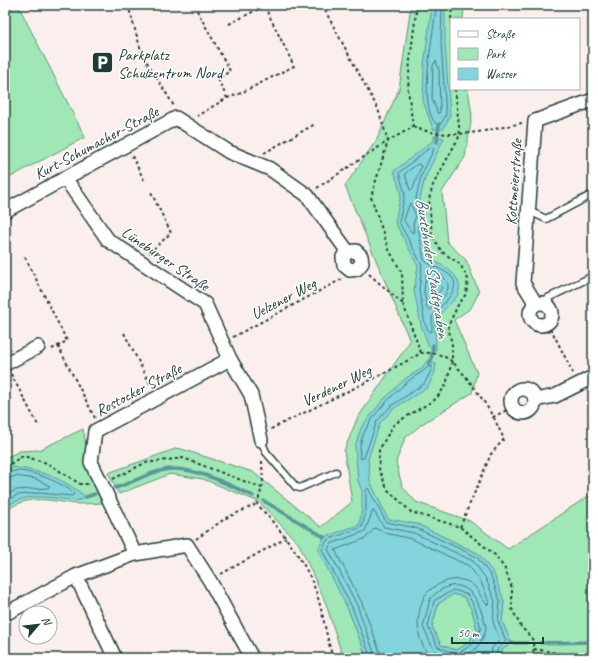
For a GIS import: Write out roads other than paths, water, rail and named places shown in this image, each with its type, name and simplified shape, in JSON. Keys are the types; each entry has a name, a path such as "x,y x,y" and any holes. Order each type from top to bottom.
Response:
{"street":[{"name":"Kottmeierstraße","path":"540,304 530,311 531,319 538,325 546,324 549,321 552,313 551,309 540,304 523,283 535,121 593,100"},
{"name":"Kurt-Schumacher-Straße","path":"5,211 126,144 181,122 229,152 270,169 307,195 348,252 345,254 343,261 347,268 355,268"},
{"name":"Lüneburger Straße","path":"65,178 108,240 205,304 230,359 251,395 260,437"},
{"path":"5,364 38,347"},
{"name":"Rostocker Straße","path":"135,554 91,462 95,431 230,359"},
{"path":"512,407 512,398 518,390 527,390 534,396 535,400 555,396 593,377"},
{"path":"5,614 76,576 135,554 187,545 210,580 252,658"},
{"path":"76,576 114,658"}],"lane":[{"path":"528,210 546,219 593,194"},
{"path":"540,304 548,298 593,276"},
{"path":"260,437 266,452 296,487 300,488 336,472"}],"water":[{"path":"432,5 445,5 445,43 450,116 443,129 433,129 423,101 424,65"},
{"path":"434,136 444,138 425,178 420,199 425,214 422,225 428,259 446,268 456,277 459,282 457,296 435,319 436,350 429,347 421,325 414,290 418,266 395,222 401,194 394,171 434,140"},
{"path":"427,361 436,363 435,372 428,387 393,409 380,423 368,459 370,481 388,519 417,524 479,554 494,574 504,601 502,621 511,643 500,652 500,658 367,658 348,609 318,550 324,537 359,525 362,509 362,491 358,481 355,446 361,428 382,401 406,378 421,369","holes":["453,594 464,597 472,610 477,629 469,643 456,650 441,645 432,627 438,604"]},
{"path":"13,467 52,476 77,490 86,497 74,501 46,497 32,497 19,500 5,507 5,471"}],"waterway":[{"name":"Buxtehuder Stadtgraben","path":"437,142 439,124"},
{"name":"Buxtehuder Stadtgraben","path":"429,364 431,361 433,345"},
{"path":"115,488 152,473 174,469 185,470 209,477 233,486 253,496"},
{"path":"86,497 95,494"},
{"path":"264,501 324,537"},
{"path":"540,643 593,642"},
{"path":"511,643 527,643"}],"place":[{"name":"Parkplatz Schulzentrum Nord","path":"103,63"}]}
